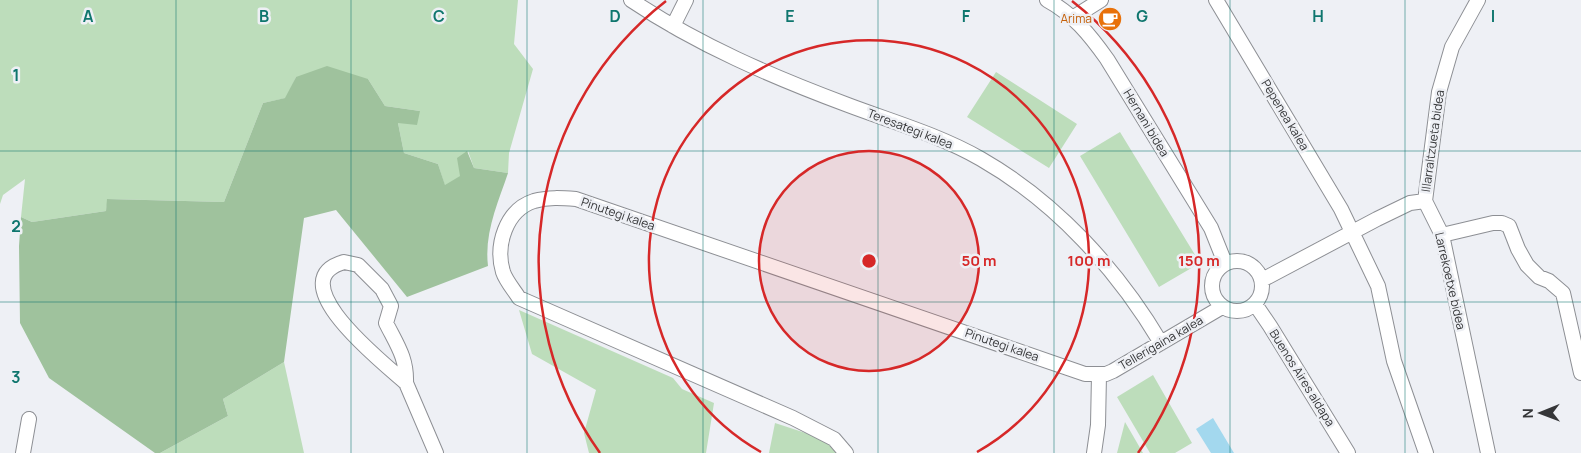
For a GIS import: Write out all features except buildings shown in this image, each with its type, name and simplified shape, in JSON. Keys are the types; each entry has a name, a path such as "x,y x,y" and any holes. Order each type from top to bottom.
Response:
{"street":[{"name":"Teresategi kalea","path":"631,0 673,26 752,67 865,112 928,134 980,159 1026,187 1097,254 1125,287 1161,343"},
{"path":"673,26 686,0"},
{"name":"Hernani bidea","path":"1046,0 1074,17 1091,36 1107,59 1211,228 1225,263"},
{"path":"1074,17 1100,0"},
{"name":"Pepenea kalea","path":"1216,0 1353,231 1378,286 1394,361 1426,453"},
{"name":"Illarraltzueta bidea","path":"1424,201 1439,92 1452,47 1478,0"},
{"name":"Pinutegi kalea","path":"846,453 834,439 793,418 519,298 504,273 499,252 503,234 516,212 533,202 556,197 576,199 1081,373 1099,375"},
{"path":"1262,280 1410,203 1424,201"},
{"name":"Larrekoetxe bidea","path":"1424,201 1442,235 1488,453"},
{"path":"1442,235 1493,223 1502,223 1510,226 1518,249 1527,265 1539,277 1549,281 1563,293 1581,373"},
{"path":"1240,260 1248,262 1259,272 1262,280 1260,297 1248,309 1239,311 1222,307 1213,295 1212,280 1219,268 1225,263 1240,260"},
{"path":"406,383 407,370 405,359 386,324 390,306 382,289 358,265 344,262 334,265 327,271 321,282 328,303 348,329 406,383 436,453"},
{"name":"Buenos Aires aldapa","path":"1255,304 1348,453"},
{"name":"Tellerigaina kalea","path":"1099,375 1112,372 1222,307"},
{"path":"1094,453 1098,425 1099,375"},
{"path":"23,453 29,419"}],"green space":[{"path":"0,0 518,0 514,44 533,69 509,153 508,173 474,168 468,151 461,176 445,186 438,164 404,153 398,123 420,111 385,106 368,79 296,77 286,98 263,103 224,202 108,199 106,211 32,222 21,217 25,179 3,195 0,204"},
{"path":"327,66 368,79 385,106 420,111 417,125 398,123 404,153 438,164 445,185 460,176 457,158 467,151 474,168 508,173 490,230 487,254 488,266 407,297 336,210 304,218 284,362 223,399 228,416 160,453 155,453 49,378 20,323 19,246 21,217 32,222 106,211 107,199 224,202 263,103 285,98 296,77"},
{"path":"996,72 1077,124 1049,168 967,117"},
{"path":"1120,132 1200,263 1159,287 1080,156"},
{"path":"519,310 673,378 682,389 714,403 706,453 589,453 584,433 596,390 532,354"},
{"path":"284,362 304,453 160,453 228,416 223,399"},
{"path":"1153,375 1192,443 1175,453 1150,453 1117,397"},
{"path":"1125,422 1143,453 1117,453"},
{"path":"775,423 824,439 837,453 769,453"}],"water":[{"path":"1213,418 1234,453 1211,453 1196,429"}],"place":[{"name":"Arima","path":"1110,19"}]}
